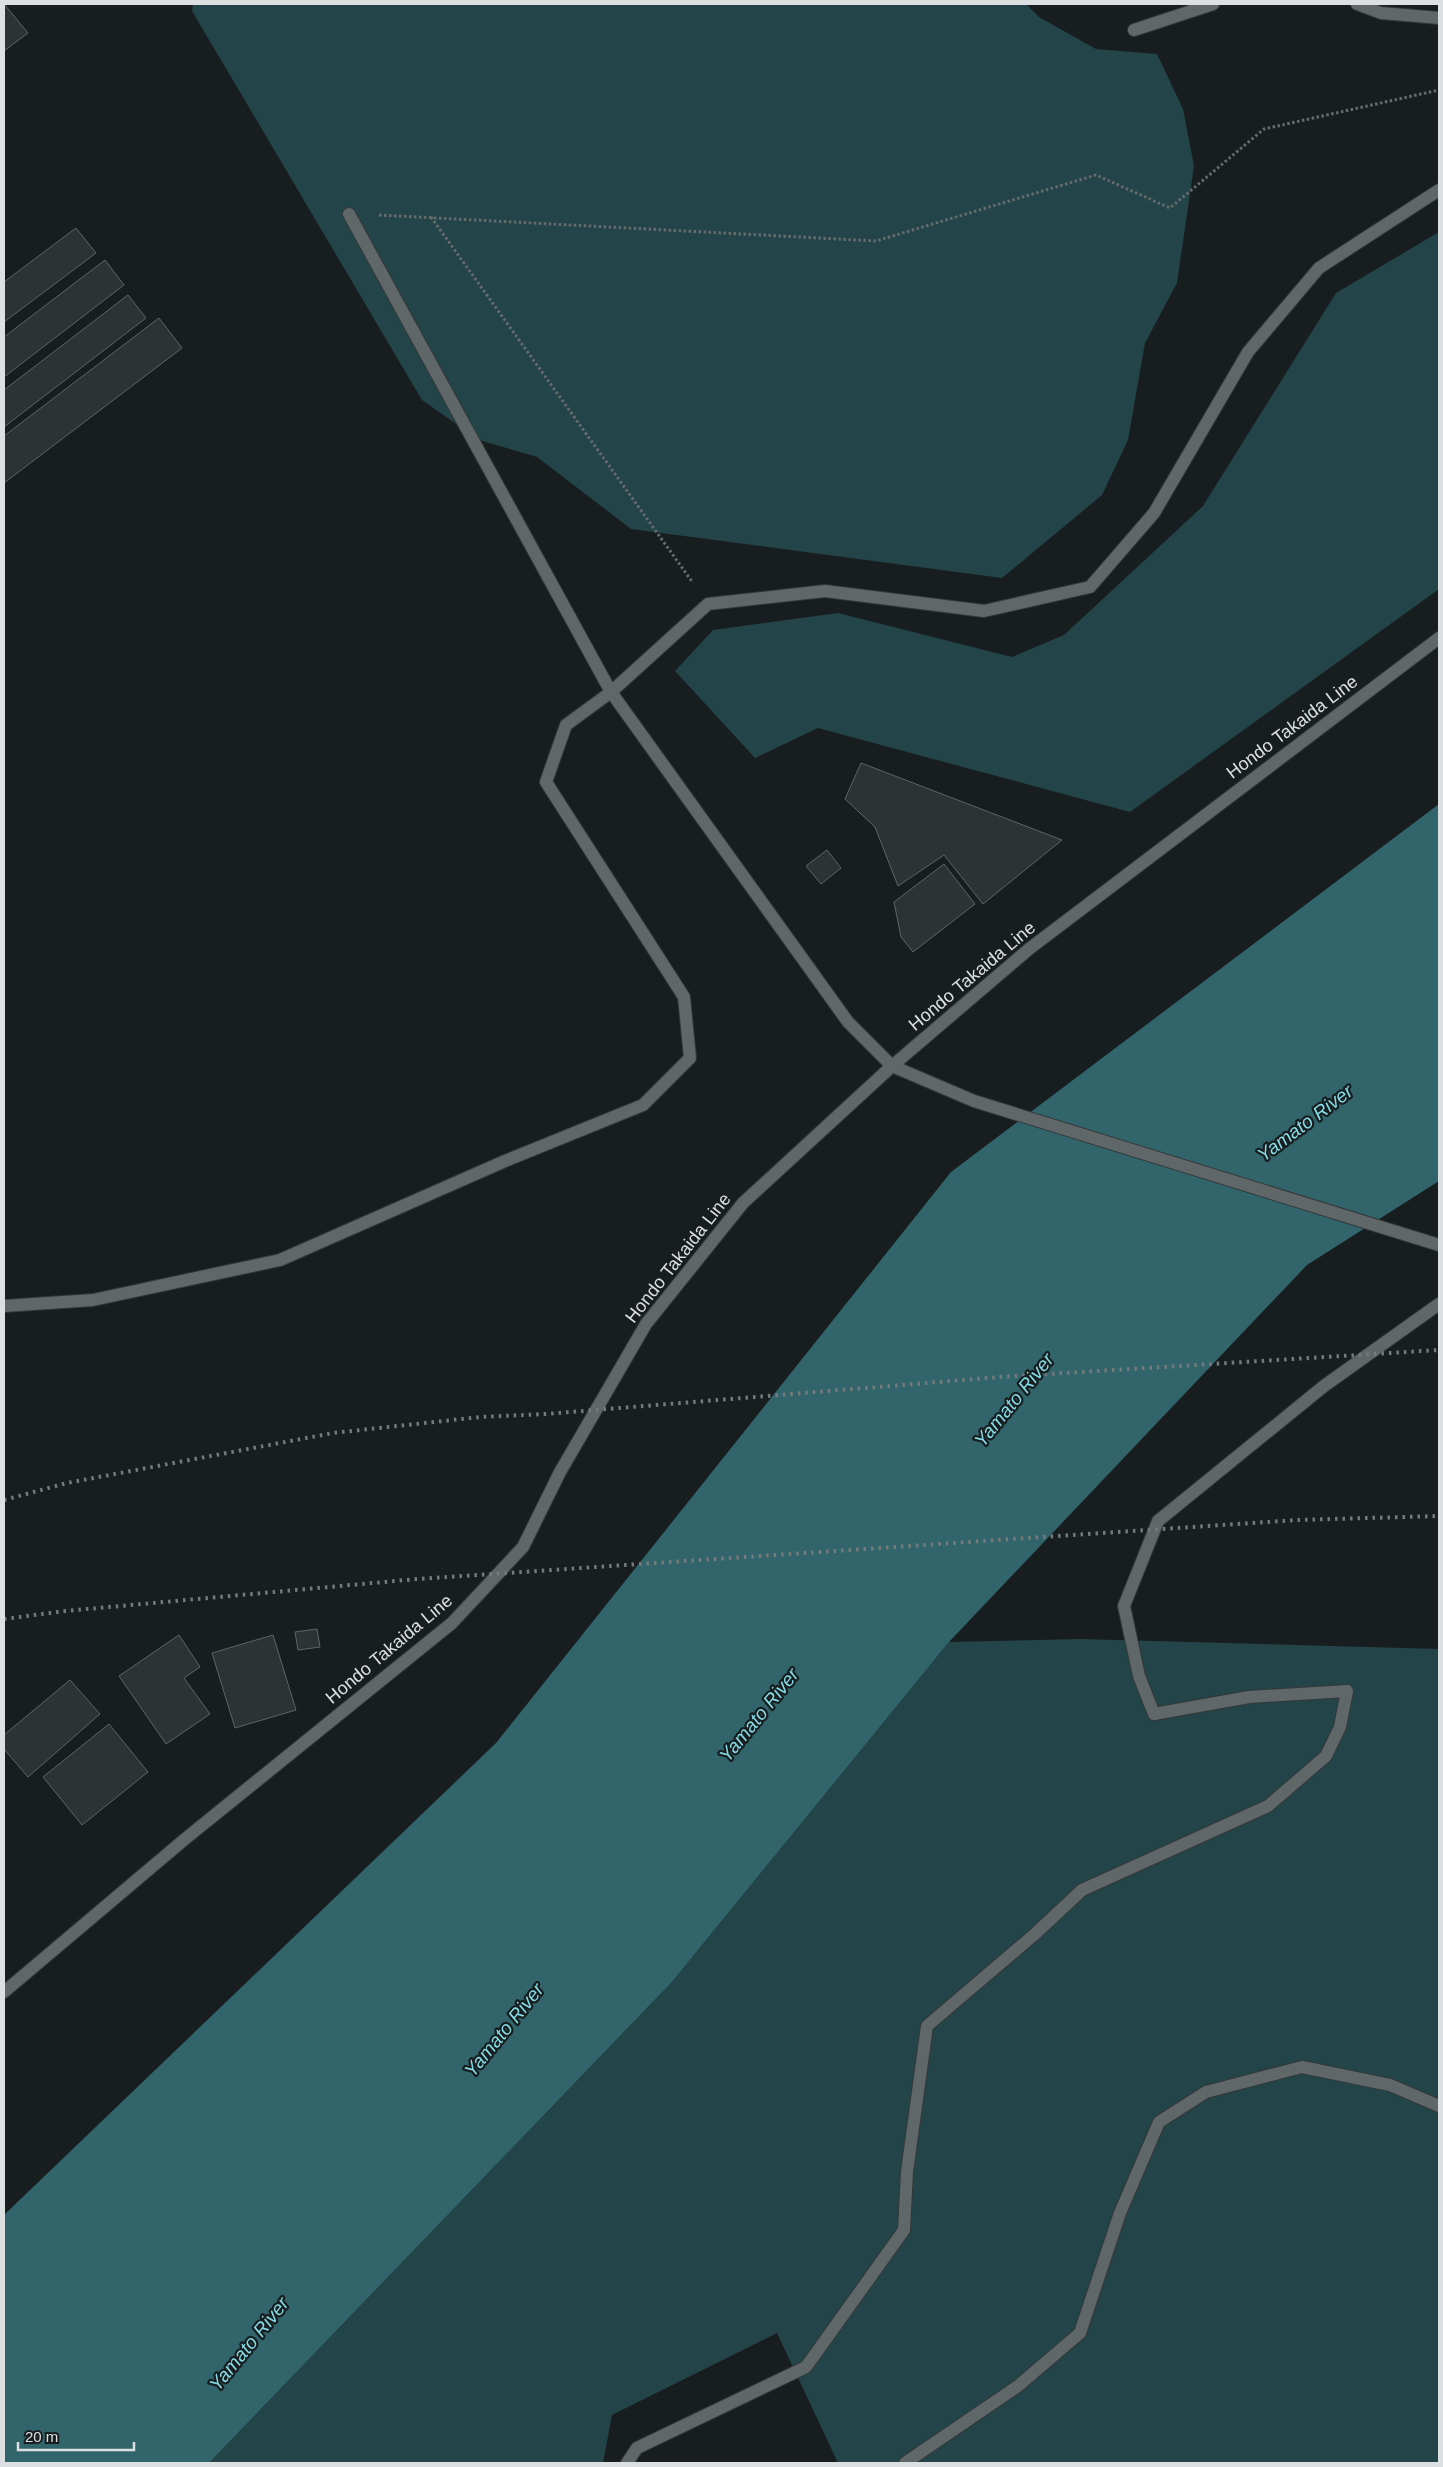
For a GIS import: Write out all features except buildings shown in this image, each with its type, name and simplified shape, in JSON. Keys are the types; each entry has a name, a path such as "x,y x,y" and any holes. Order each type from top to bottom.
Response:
{"street":[{"path":"1134,30 1213,4"},
{"path":"1357,4 1381,13 1439,18"},
{"path":"4,1306 93,1300 280,1260 505,1161 643,1105 690,1058 684,997 546,782 566,724 611,692 708,604 824,591 984,611 1090,587 1154,513 1248,352 1319,268 1439,190"},
{"path":"349,214 611,692 848,1022 892,1066 974,1101 1439,1245"},
{"name":"Hondo Takaida Line","path":"4,1992 185,1839 452,1623 523,1547 560,1472 646,1324 743,1203 892,1066 1030,949 1439,638"},
{"path":"627,2463 637,2448 806,2367 904,2230 908,2172 927,2026 1035,1934 1082,1890 1268,1806 1326,1756 1340,1727 1347,1691 1250,1697 1154,1714 1139,1676 1124,1606 1158,1521 1324,1386 1439,1304"},
{"path":"905,2463 1018,2386 1080,2333 1120,2213 1159,2122 1206,2092 1302,2067 1390,2085 1439,2106"}],"path":[{"path":"349,214 876,241 1096,174 1170,208 1264,129 1439,90"},
{"path":"431,217 708,604"}],"shaded area":[{"path":"193,4 1026,4 1039,17 1096,49 1157,54 1183,109 1194,166 1177,283 1145,343 1128,440 1102,495 1002,578 631,529 537,457 479,440 422,400 192,11"},
{"path":"1439,232 1439,589 1130,812 818,728 755,758 675,671 713,630 838,613 1012,657 1064,635 1203,506 1336,293"},
{"path":"1080,1639 1439,1649 1439,2463 838,2463 777,2333 612,2415 603,2463 209,2463 672,1982 949,1642"}],"water":[{"name":"Yamato River","path":"1439,804 1439,1181 1307,1265 949,1642 672,1982 209,2463 4,2463 4,2215 496,1743 951,1172"}],"railway":[{"path":"4,1500 67,1483 333,1433 480,1417 546,1414 1000,1377 1439,1350"},
{"path":"4,1619 65,1611 417,1579 1297,1520 1439,1516"}]}
